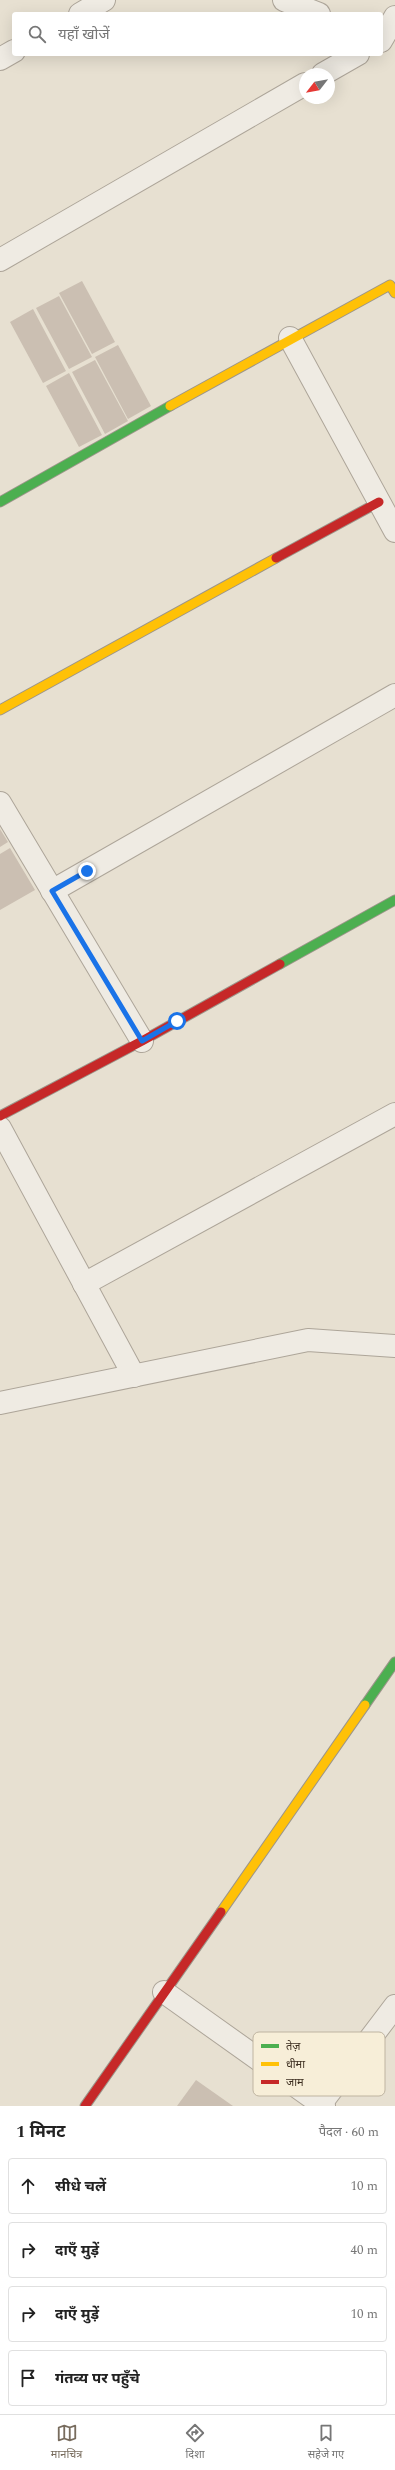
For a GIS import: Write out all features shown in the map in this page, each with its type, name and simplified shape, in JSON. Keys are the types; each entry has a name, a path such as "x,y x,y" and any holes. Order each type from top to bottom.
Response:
{"street":[{"path":"83,12 104,0"},
{"path":"284,0 314,12"},
{"path":"385,41 395,17"},
{"path":"0,59 12,52"},
{"path":"334,68 354,56"},
{"path":"0,260 299,87"},
{"path":"0,502 290,338 390,285 395,293"},
{"path":"290,338 395,531"},
{"path":"0,710 379,502"},
{"path":"52,891 395,695"},
{"path":"0,803 142,1041"},
{"path":"0,1116 142,1041 395,900"},
{"path":"84,1284 395,1114"},
{"path":"0,1128 134,1376"},
{"path":"0,1403 308,1340 395,1346"},
{"path":"85,2106 395,1662"},
{"path":"164,1992 253,2056"},
{"path":"376,2032 395,2006"},
{"path":"309,2096 322,2105 329,2096"}],"building":[{"path":"82,281 115,342 92,354 59,293"},
{"path":"59,296 92,357 69,369 36,308"},
{"path":"33,309 66,371 43,383 10,322"},
{"path":"118,345 151,406 128,419 95,357"},
{"path":"95,360 128,421 105,434 72,372"},
{"path":"69,373 102,435 79,447 46,386"},
{"path":"0,829 8,842 0,847"},
{"path":"10,848 35,890 0,910 0,854"},
{"path":"196,2080 233,2106 177,2106"}],"traffic: fast":[{"path":"0,502 170,406"},
{"path":"280,964 395,900"},
{"path":"365,1705 395,1662"}],"traffic: slow":[{"path":"170,406 390,285 395,293"},
{"path":"0,710 276,558"},
{"path":"221,1912 365,1705"}],"traffic: jam":[{"path":"276,558 379,502"},
{"path":"0,1116 142,1041 280,964"},
{"path":"85,2106 221,1912"}],"route":[{"path":"87,871 52,891 142,1041 177,1021"}]}
